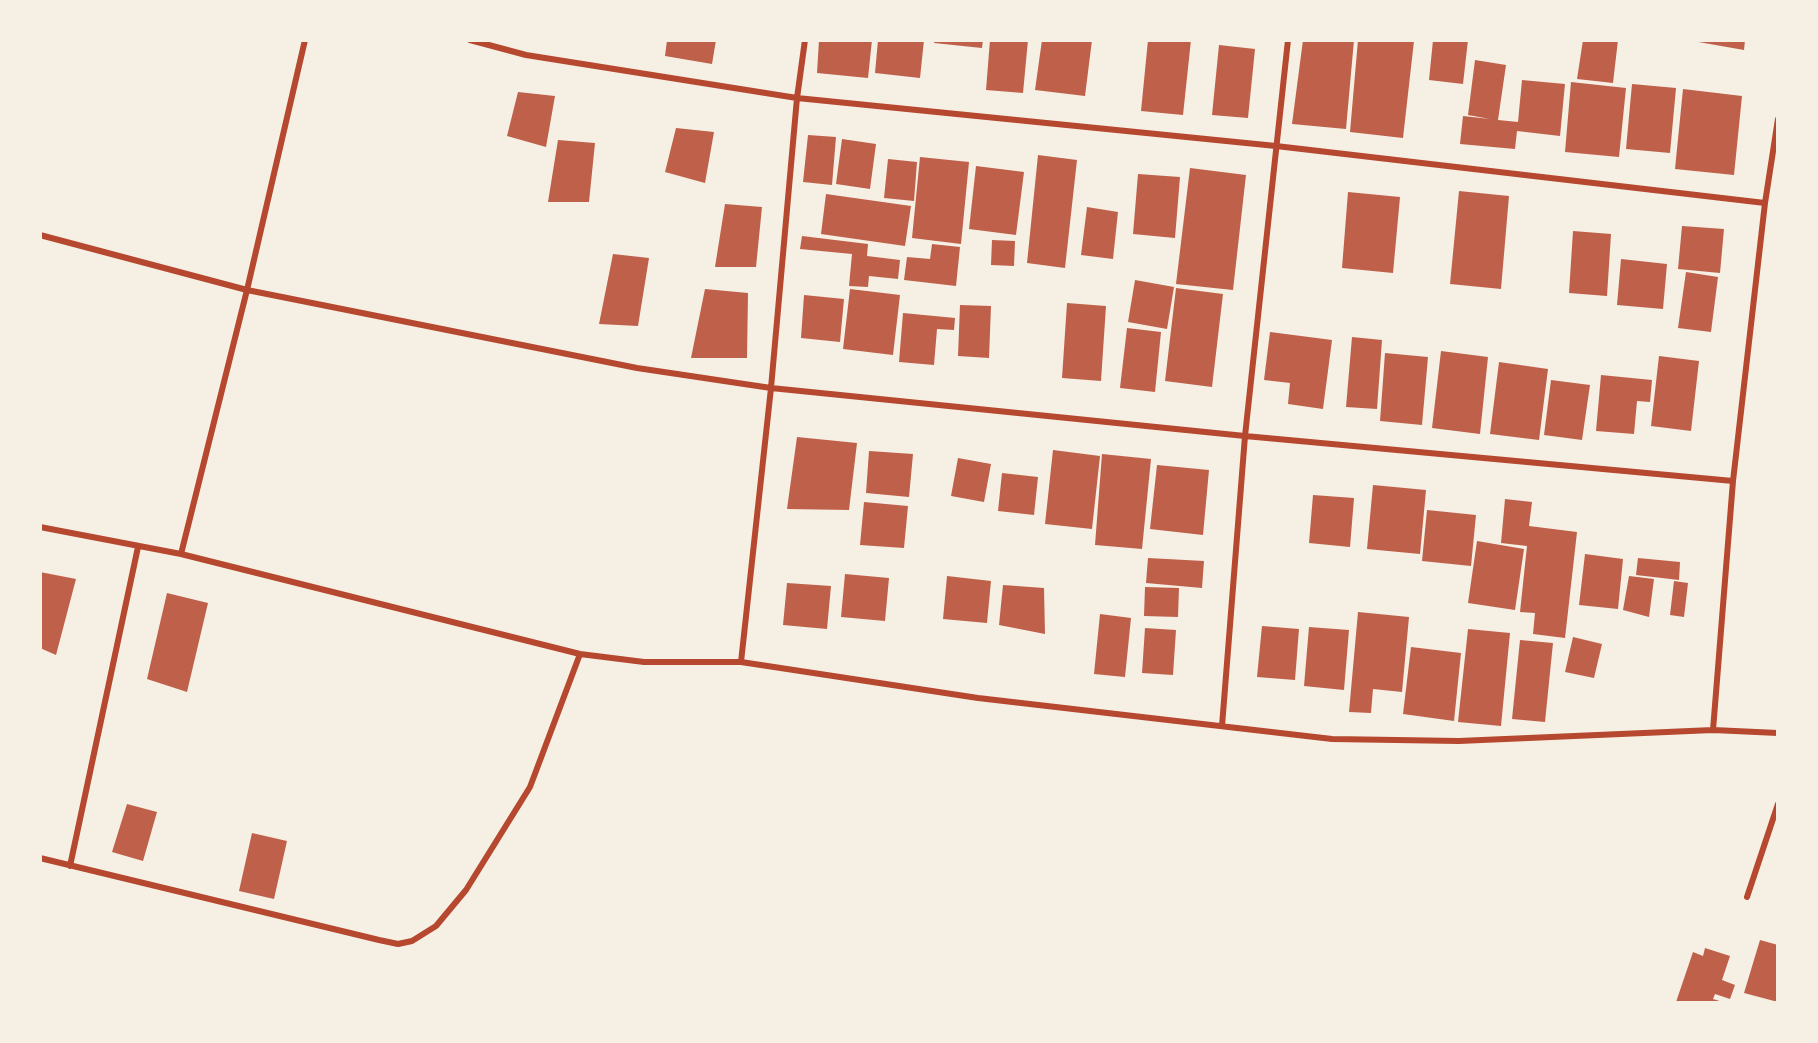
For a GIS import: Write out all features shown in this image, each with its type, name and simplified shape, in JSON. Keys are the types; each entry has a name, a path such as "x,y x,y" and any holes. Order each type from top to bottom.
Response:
{"street":[{"path":"181,554 247,290 305,40"},
{"path":"470,40 526,55 797,99 1276,146 1765,203"},
{"path":"741,662 771,388 797,99 805,40"},
{"path":"1222,726 1245,436 1288,40"},
{"path":"1713,730 1733,480 1765,203 1778,119"},
{"path":"40,235 247,290 637,368 771,388 1245,436 1733,480"},
{"path":"40,527 181,554 580,654 644,662 741,662 978,699 1332,739 1460,741 1713,730 1778,733"},
{"path":"70,866 138,547"},
{"path":"40,858 379,940 398,944 412,941 436,926 466,890 530,788 580,654"},
{"path":"1748,897 1778,804"}],"building":[{"path":"667,40 716,40 712,64 665,56"},
{"path":"819,40 872,40 868,78 817,73"},
{"path":"878,40 924,40 920,78 875,73"},
{"path":"935,40 983,40 982,48 934,43"},
{"path":"990,40 1028,40 1023,93 986,90"},
{"path":"1042,40 1092,40 1085,96 1035,90"},
{"path":"1148,40 1191,40 1183,115 1141,111"},
{"path":"1303,40 1354,40 1346,129 1292,124"},
{"path":"1358,40 1414,41 1403,138 1350,132"},
{"path":"1433,40 1468,40 1463,84 1429,80"},
{"path":"1583,40 1618,40 1613,83 1577,79"},
{"path":"1687,40 1745,40 1744,50"},
{"path":"1219,45 1255,49 1248,118 1212,115"},
{"path":"1475,60 1506,65 1498,120 1518,122 1522,80 1565,84 1560,136 1517,131 1515,149 1460,144 1463,116 1490,119 1468,115"},
{"path":"1571,82 1626,88 1619,157 1565,152"},
{"path":"1632,84 1676,88 1670,153 1626,149"},
{"path":"1683,89 1742,96 1734,175 1675,169"},
{"path":"518,92 555,96 546,147 507,136"},
{"path":"676,128 714,132 705,183 665,172"},
{"path":"808,135 836,137 832,185 803,182"},
{"path":"842,139 876,144 870,189 836,184"},
{"path":"558,140 595,143 589,202 548,202"},
{"path":"1038,155 1077,160 1065,268 1027,263"},
{"path":"920,157 969,162 961,244 912,238"},
{"path":"888,159 917,162 914,201 884,198"},
{"path":"976,166 1024,172 1016,235 969,229"},
{"path":"1190,168 1246,175 1233,290 1176,284"},
{"path":"1138,174 1180,177 1175,238 1133,234"},
{"path":"1459,191 1509,196 1501,289 1450,284"},
{"path":"1348,192 1400,197 1393,273 1342,268"},
{"path":"826,194 911,206 905,246 821,234"},
{"path":"725,204 762,207 756,267 715,267"},
{"path":"1087,207 1118,212 1113,259 1081,255"},
{"path":"1682,226 1724,229 1720,273 1678,269"},
{"path":"1573,231 1611,234 1607,296 1569,293"},
{"path":"802,236 868,244 867,256 900,260 898,279 869,276 868,287 849,286 852,254 800,249"},
{"path":"992,240 1015,241 1014,266 991,265"},
{"path":"932,244 960,247 956,286 904,280 907,257 930,259"},
{"path":"613,254 649,258 638,326 599,324"},
{"path":"1621,259 1667,264 1663,309 1617,305"},
{"path":"1686,272 1718,277 1711,332 1678,328"},
{"path":"1135,280 1174,287 1167,329 1128,322"},
{"path":"1176,288 1223,294 1212,387 1165,381"},
{"path":"705,289 748,293 747,358 691,358"},
{"path":"850,289 900,295 893,355 843,349"},
{"path":"804,295 844,299 840,342 801,338"},
{"path":"1067,303 1106,306 1101,381 1062,378"},
{"path":"960,305 991,306 989,358 958,356"},
{"path":"903,313 955,318 954,330 937,329 934,365 899,362"},
{"path":"1127,328 1161,332 1155,392 1120,388"},
{"path":"1270,332 1332,340 1323,409 1288,404 1290,383 1264,380"},
{"path":"1352,337 1382,340 1377,409 1346,407"},
{"path":"1441,351 1488,357 1480,434 1432,428"},
{"path":"1385,353 1428,357 1422,425 1380,421"},
{"path":"1659,356 1699,361 1691,431 1651,426"},
{"path":"1499,362 1548,369 1539,440 1490,434"},
{"path":"1601,375 1652,380 1650,402 1637,401 1634,434 1596,431"},
{"path":"1551,380 1590,385 1582,440 1544,435"},
{"path":"797,437 857,443 849,510 787,509"},
{"path":"1053,450 1100,456 1092,529 1045,524"},
{"path":"869,451 913,454 909,497 866,493"},
{"path":"1102,454 1151,459 1142,549 1095,545"},
{"path":"958,458 991,464 984,502 951,496"},
{"path":"1157,465 1209,470 1203,535 1150,529"},
{"path":"1002,473 1038,477 1034,515 998,511"},
{"path":"1373,485 1426,490 1420,554 1367,549"},
{"path":"1313,495 1354,498 1350,547 1309,543"},
{"path":"1505,499 1532,502 1529,526 1577,532 1565,638 1533,634 1535,613 1520,612 1527,546 1501,543"},
{"path":"864,502 908,506 904,548 860,545"},
{"path":"1427,510 1476,515 1471,566 1422,561"},
{"path":"1477,541 1524,549 1515,610 1468,603"},
{"path":"1585,554 1623,559 1618,609 1579,605"},
{"path":"1148,558 1204,561 1202,588 1146,583"},
{"path":"1638,558 1680,562 1679,580 1636,575"},
{"path":"40,572 76,579 56,655 40,648"},
{"path":"845,574 889,578 885,621 841,617"},
{"path":"947,576 991,581 987,623 943,619"},
{"path":"1629,576 1654,579 1649,617 1623,610"},
{"path":"1674,581 1688,583 1684,617 1670,615"},
{"path":"787,583 831,586 827,629 783,625"},
{"path":"1003,585 1044,588 1045,634 999,625"},
{"path":"1145,587 1179,588 1178,617 1144,616"},
{"path":"167,593 208,603 187,692 147,679"},
{"path":"1358,612 1409,617 1402,692 1373,689 1371,713 1349,712"},
{"path":"1100,614 1131,618 1125,677 1094,674"},
{"path":"1262,626 1299,629 1295,680 1257,677"},
{"path":"1309,627 1349,630 1344,690 1304,686"},
{"path":"1145,628 1176,630 1173,675 1142,673"},
{"path":"1468,629 1510,633 1501,726 1458,722"},
{"path":"1573,637 1602,644 1594,678 1565,672"},
{"path":"1520,640 1553,643 1545,722 1512,719"},
{"path":"1411,647 1461,653 1454,721 1403,714"},
{"path":"127,804 157,812 143,861 112,852"},
{"path":"252,833 287,841 274,899 239,891"},
{"path":"1760,940 1778,945 1778,1002 1744,993"},
{"path":"1705,948 1730,956 1722,980 1735,985 1730,999 1715,994 1713,999 1723,1002 1676,1002 1693,952 1703,956"}]}
